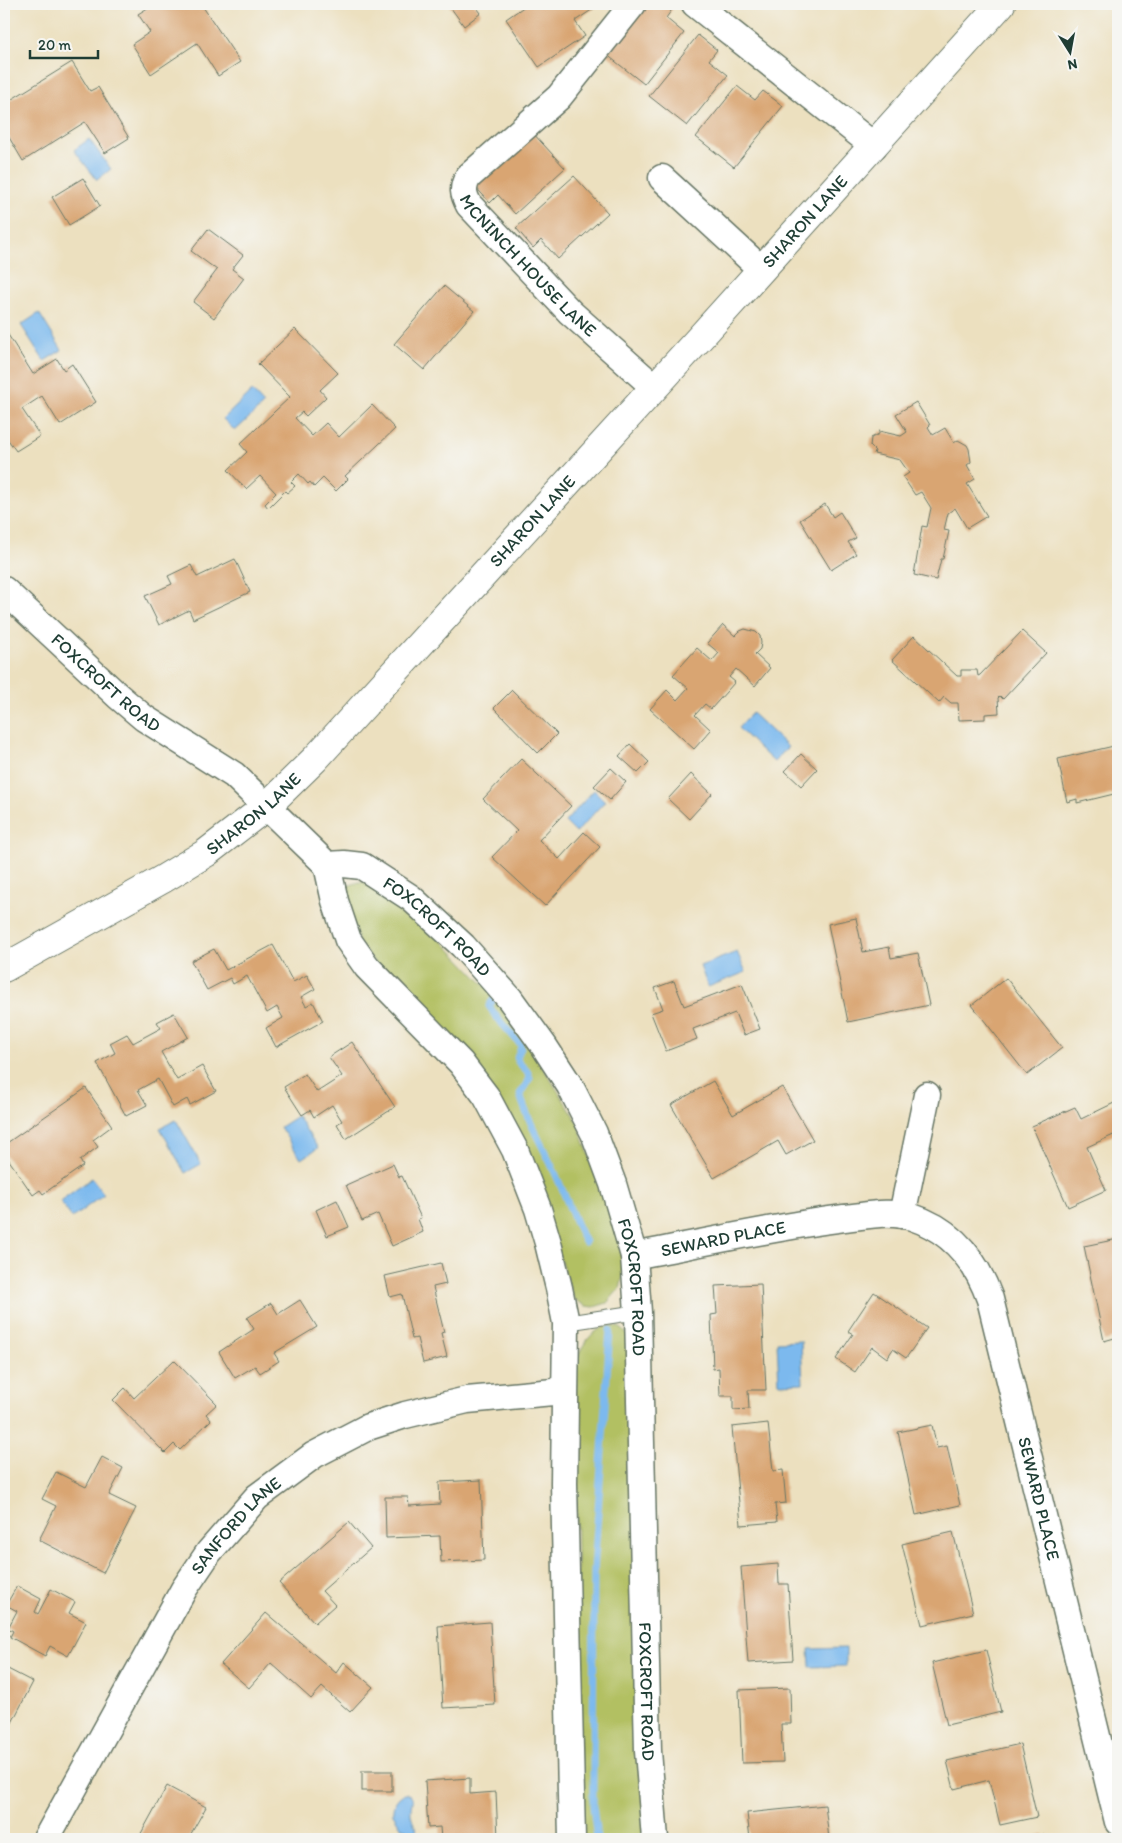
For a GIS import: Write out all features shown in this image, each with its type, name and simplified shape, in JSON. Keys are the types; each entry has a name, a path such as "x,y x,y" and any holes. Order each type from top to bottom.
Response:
{"main road":[{"name":"SHARON LANE","path":"4,968 206,853 267,806 315,759 1001,4"}],"street":[{"name":"MCNINCH HOUSE LANE","path":"633,4 559,97 468,177 463,194 469,205 570,312 654,387"},
{"path":"696,4 874,146"},
{"path":"662,178 761,269"},
{"name":"FOXCROFT ROAD","path":"4,590 144,718 234,775 326,865 362,866 411,898 463,946 510,999 570,1086 594,1133 613,1184 634,1256 638,1312 648,1751 655,1839"},
{"path":"326,865 334,901 348,940 362,961 461,1062 486,1096 515,1150 538,1209 548,1243 566,1323 564,1493 572,1839"},
{"path":"902,1216 927,1095"},
{"name":"SEWARD PLACE","path":"634,1256 807,1222 884,1214 911,1217 947,1235 958,1245 977,1268 987,1292 1118,1822"},
{"name":"SANFORD LANE","path":"46,1839 184,1589 208,1552 257,1497 314,1455 368,1427 405,1415 467,1400 564,1391"}],"lane":[{"path":"566,1323 638,1312"}],"green space":[{"path":"359,882 367,882 415,913 501,1002 577,1121 620,1243 623,1276 620,1288 607,1303 594,1307 586,1306 574,1299 519,1140 359,943 343,893 347,886"},
{"path":"609,1325 621,1328 629,1338 646,1839 580,1839 575,1364 580,1351 591,1335"}],"water":[{"path":"89,139 111,169 97,180 74,150"},
{"path":"39,313 62,350 44,361 21,325"},
{"path":"252,391 264,404 235,431 223,419"},
{"path":"752,713 788,747 774,762 738,728"},
{"path":"594,790 605,801 576,833 565,822"},
{"path":"737,952 746,972 708,987 700,966"},
{"path":"297,1116 318,1148 301,1159 280,1127"},
{"path":"176,1120 201,1164 185,1173 160,1128"},
{"path":"92,1178 104,1194 72,1218 60,1201"},
{"path":"801,1341 803,1383 779,1384 777,1342"},
{"path":"846,1648 846,1666 810,1667 809,1649"},
{"path":"404,1794 409,1794 412,1800 411,1815 417,1830 412,1834 408,1834 407,1830 402,1828 393,1814 396,1802"}],"building":[{"path":"154,4 170,4 173,9 182,4 201,4 240,62 218,76 197,43 151,74 132,44 150,32 138,14"},
{"path":"448,4 474,4 481,13 464,26"},
{"path":"528,4 599,5 575,21 585,36 539,67 506,19"},
{"path":"646,4 668,4 673,8 666,18 684,33 644,84 606,54"},
{"path":"698,35 717,50 709,60 728,75 687,126 649,96"},
{"path":"72,62 90,91 98,87 129,138 105,153 85,122 23,161 4,129 4,104"},
{"path":"737,86 755,100 763,91 783,106 734,167 696,137"},
{"path":"531,131 565,168 515,214 498,195 490,203 473,184"},
{"path":"574,176 608,213 558,259 541,240 533,248 516,228"},
{"path":"83,178 100,206 69,225 52,197"},
{"path":"208,229 243,255 232,269 244,278 214,318 193,302 217,270 191,251"},
{"path":"444,286 474,311 424,370 394,344"},
{"path":"295,329 338,373 320,390 326,397 306,416 302,412 295,418 312,436 326,423 339,437 372,405 395,429 345,476 348,479 336,491 323,478 314,487 310,482 308,484 299,474 291,482 295,486 287,493 285,491 268,508 265,504 276,493 260,476 246,489 228,470 247,452 240,444 290,397 258,364"},
{"path":"5,330 33,374 57,359 64,370 72,364 96,402 60,425 42,396 22,409 40,436 16,451 4,434"},
{"path":"916,402 930,425 928,427 933,435 945,428 954,443 958,440 967,445 971,462 967,465 975,479 967,484 987,516 967,528 955,508 948,513 944,530 949,531 936,580 914,575 922,526 927,527 931,508 921,492 915,495 903,477 909,473 900,460 874,454 875,451 870,446 871,438 879,434 879,431 901,436 907,432 896,414"},
{"path":"825,504 833,517 840,512 856,538 848,542 856,554 831,570 800,520"},
{"path":"235,559 250,592 193,619 189,610 159,625 145,596 172,584 168,576 191,565 197,577"},
{"path":"723,625 735,636 745,629 756,632 760,636 761,643 760,649 755,654 770,668 755,686 736,669 729,677 735,682 711,709 705,704 695,715 711,730 694,749 650,709 667,690 677,700 688,688 673,675 697,648 712,661 719,653 707,643"},
{"path":"1022,631 1046,653 1003,699 1000,696 998,698 999,713 985,714 985,719 959,720 958,703 951,703 944,697 939,703 892,660 914,636 957,676 961,676 961,670 977,670 978,676"},
{"path":"512,690 557,734 538,753 494,708"},
{"path":"630,744 649,762 638,773 619,756"},
{"path":"1118,745 1118,793 1077,803 1077,799 1067,802 1058,759"},
{"path":"801,754 817,769 801,786 785,771"},
{"path":"521,759 571,806 539,840 559,859 584,832 600,847 545,906 492,857 517,831 483,799"},
{"path":"611,768 626,782 610,800 594,786"},
{"path":"691,774 712,794 689,819 668,799"},
{"path":"856,918 863,952 889,947 891,958 918,953 929,1005 848,1022 828,924"},
{"path":"273,945 293,982 307,975 315,989 301,997 306,1006 313,1002 323,1021 276,1047 266,1028 283,1018 277,1007 267,1013 247,976 233,984 230,978 207,990 191,961 214,949 226,970"},
{"path":"1006,978 1062,1048 1027,1075 972,1005"},
{"path":"674,981 684,1006 742,984 760,1029 744,1035 735,1013 693,1029 697,1039 666,1051 651,1013 663,1009 655,988"},
{"path":"174,1013 188,1037 161,1052 177,1080 202,1066 216,1091 190,1105 187,1099 173,1107 158,1079 138,1090 147,1105 126,1116 97,1063 115,1053 110,1043 127,1034 133,1043 161,1028 157,1022"},
{"path":"352,1042 395,1107 346,1139 337,1124 342,1121 332,1105 314,1117 310,1110 302,1115 284,1087 305,1074 317,1092 342,1076 329,1057"},
{"path":"713,1081 733,1115 782,1087 813,1140 786,1155 778,1141 714,1178 671,1105"},
{"path":"86,1088 112,1126 93,1140 98,1147 80,1160 83,1166 43,1194 40,1190 33,1195 4,1153 4,1145"},
{"path":"1114,1103 1118,1112 1118,1133 1087,1147 1106,1190 1068,1207 1032,1126 1075,1107 1081,1119"},
{"path":"393,1164 399,1177 402,1176 421,1218 418,1219 423,1232 392,1246 378,1214 362,1221 346,1185"},
{"path":"337,1200 349,1227 327,1236 316,1210"},
{"path":"1118,1239 1118,1337 1104,1341 1084,1246"},
{"path":"441,1263 446,1284 433,1287 444,1332 441,1333 447,1357 423,1363 417,1338 412,1339 402,1294 390,1297 385,1276"},
{"path":"761,1284 766,1390 748,1390 749,1409 733,1410 733,1396 720,1396 719,1368 713,1369 711,1315 717,1314 715,1286"},
{"path":"874,1292 927,1328 906,1358 893,1349 887,1358 872,1347 855,1372 836,1359 853,1334 848,1331"},
{"path":"300,1300 317,1327 274,1353 279,1361 260,1373 255,1366 235,1378 219,1352 254,1329 247,1318 271,1303 278,1314"},
{"path":"174,1360 217,1404 206,1414 211,1420 180,1450 174,1444 165,1453 113,1400 125,1388 134,1398"},
{"path":"768,1423 773,1471 783,1470 786,1503 775,1504 777,1522 741,1525 732,1427"},
{"path":"932,1425 937,1448 947,1446 960,1505 916,1515 898,1432"},
{"path":"102,1457 123,1468 109,1495 136,1508 103,1573 39,1540 56,1506 42,1499 56,1472 86,1487"},
{"path":"481,1480 484,1560 441,1562 440,1536 386,1538 385,1497 408,1497 409,1506 440,1504 439,1482"},
{"path":"349,1522 371,1548 322,1591 335,1605 315,1623 279,1583"},
{"path":"953,1532 973,1613 922,1625 902,1544"},
{"path":"778,1564 779,1584 788,1584 793,1660 748,1663 741,1567"},
{"path":"17,1586 41,1599 35,1612 38,1614 51,1589 75,1602 69,1613 86,1622 68,1656 50,1646 45,1656 10,1637 13,1631 8,1628 17,1611 6,1605"},
{"path":"266,1613 336,1673 344,1662 373,1687 350,1712 322,1687 311,1699 271,1663 249,1688 221,1664"},
{"path":"490,1622 495,1705 443,1708 438,1626"},
{"path":"986,1650 1001,1712 947,1725 932,1663"},
{"path":"4,1667 33,1682 4,1738"},
{"path":"790,1688 791,1724 781,1724 783,1762 742,1763 739,1690"},
{"path":"1020,1744 1037,1817 1000,1825 989,1780 954,1789 947,1761"},
{"path":"362,1771 392,1771 392,1791 362,1791"},
{"path":"470,1778 470,1794 496,1792 498,1839 441,1839 440,1827 428,1828 425,1781"},
{"path":"167,1786 206,1807 188,1839 138,1839"},
{"path":"825,1805 829,1839 750,1839 747,1813"},
{"path":"1044,1835 1045,1839 1031,1839"}],"waterway":[{"path":"493,1000 489,1006 520,1044 521,1048 517,1059 530,1078 520,1094 532,1127 553,1168 585,1242"},
{"path":"597,1839 593,1806 594,1572 610,1330"}]}
